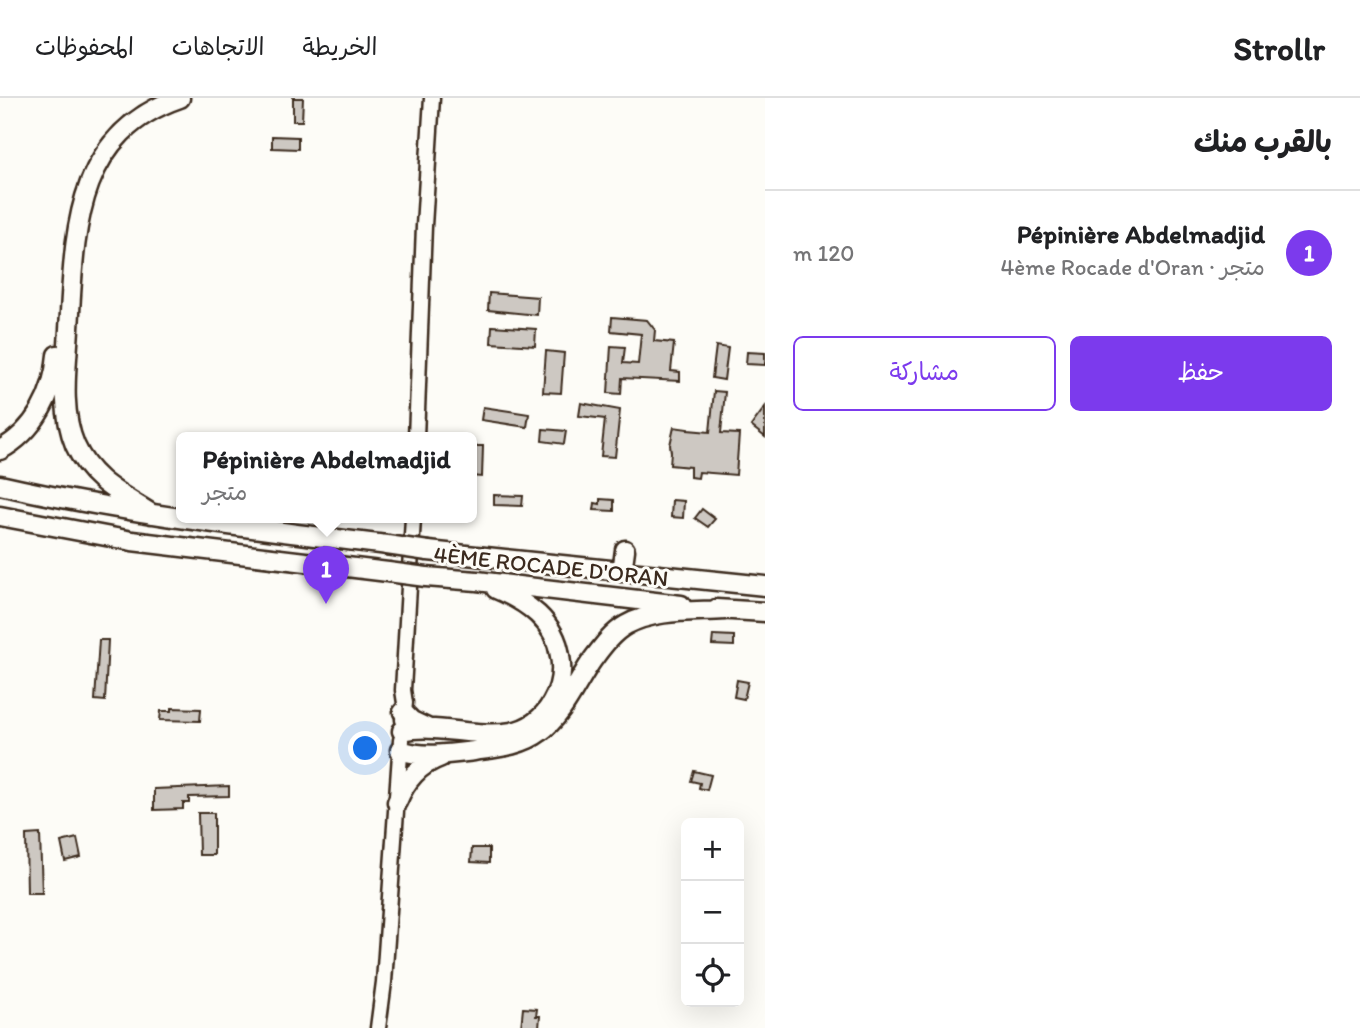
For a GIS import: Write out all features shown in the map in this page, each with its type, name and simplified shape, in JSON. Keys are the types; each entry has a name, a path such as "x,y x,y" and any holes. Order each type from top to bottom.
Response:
{"highway":[{"path":"0,450 29,428 41,410 51,386 57,362 69,218 81,177 97,147 114,128 132,111 154,98"},
{"path":"152,514 108,487 85,463 74,442 69,426 66,391 71,300 78,219 83,198 96,168 108,148 126,129 151,111 180,98"},
{"name":"4ÈME ROCADE D'ORAN","path":"0,485 52,497 176,517"},
{"name":"4ÈME ROCADE D'ORAN","path":"0,516 132,541 426,577 725,610 765,612"},
{"name":"4ÈME ROCADE D'ORAN","path":"220,523 428,551 765,586"},
{"path":"622,572 625,550"},
{"path":"403,715 427,728 491,734 510,733 533,722 553,701 560,682 562,664 551,630 538,613 522,601 477,581"},
{"path":"400,750 415,754 451,754 526,740 540,732 554,718 603,645 615,632 643,618 663,614 725,610"},
{"path":"397,802 408,780 417,771 427,763 451,754"}],"main road":[{"path":"416,432 432,98"},
{"path":"424,432 440,98"},
{"path":"378,1028 384,982 403,715 413,523"},
{"path":"403,715 411,686 422,523"}],"building":[{"path":"293,98 303,98 302,121 293,121"},
{"path":"272,136 298,137 298,149 272,148"},
{"path":"489,293 538,297 537,315 488,310"},
{"path":"612,317 647,320 655,330 654,341 674,343 671,371 680,372 680,381 622,378 621,394 608,393 611,346 625,347 623,363 638,364 641,334 611,331"},
{"path":"492,326 536,329 535,346 491,343"},
{"path":"716,346 728,348 724,380 712,378"},
{"path":"546,351 564,353 561,393 543,392"},
{"path":"747,352 765,353 765,365 746,364"},
{"path":"714,391 725,392 721,433 739,434 736,475 699,472 698,478 690,477 690,467 670,465 674,427 710,432"},
{"path":"581,403 620,410 615,457 601,456 605,419 579,416"},
{"path":"483,407 529,414 527,427 481,420"},
{"path":"765,407 765,437 751,426"},
{"path":"543,429 566,431 564,444 542,441"},
{"path":"477,446 483,446 482,477 477,477"},
{"path":"494,495 523,496 522,506 494,505"},
{"path":"600,499 614,500 614,511 594,510 595,503 600,504"},
{"path":"672,500 684,501 683,518 671,517"},
{"path":"702,509 715,519 708,527 695,518"},
{"path":"713,635 734,636 734,646 712,645"},
{"path":"99,640 108,640 105,701 95,700"},
{"path":"737,680 748,682 744,699 734,697"},
{"path":"172,708 201,709 200,721 160,720 161,711 172,711"},
{"path":"694,771 711,775 707,790 699,788 700,783 691,781"},
{"path":"229,786 229,796 189,797 189,803 183,803 183,809 154,810 154,789"},
{"path":"198,813 214,813 214,855 199,855"},
{"path":"40,834 42,893 27,893 26,835"},
{"path":"77,838 81,857 65,861 61,842"},
{"path":"472,848 489,848 489,863 471,862"},
{"path":"523,1008 537,1009 536,1016 540,1016 539,1028 521,1028"}],"place":[{"name":"Pépinière Abdelmadjid","path":"326,604"}]}
